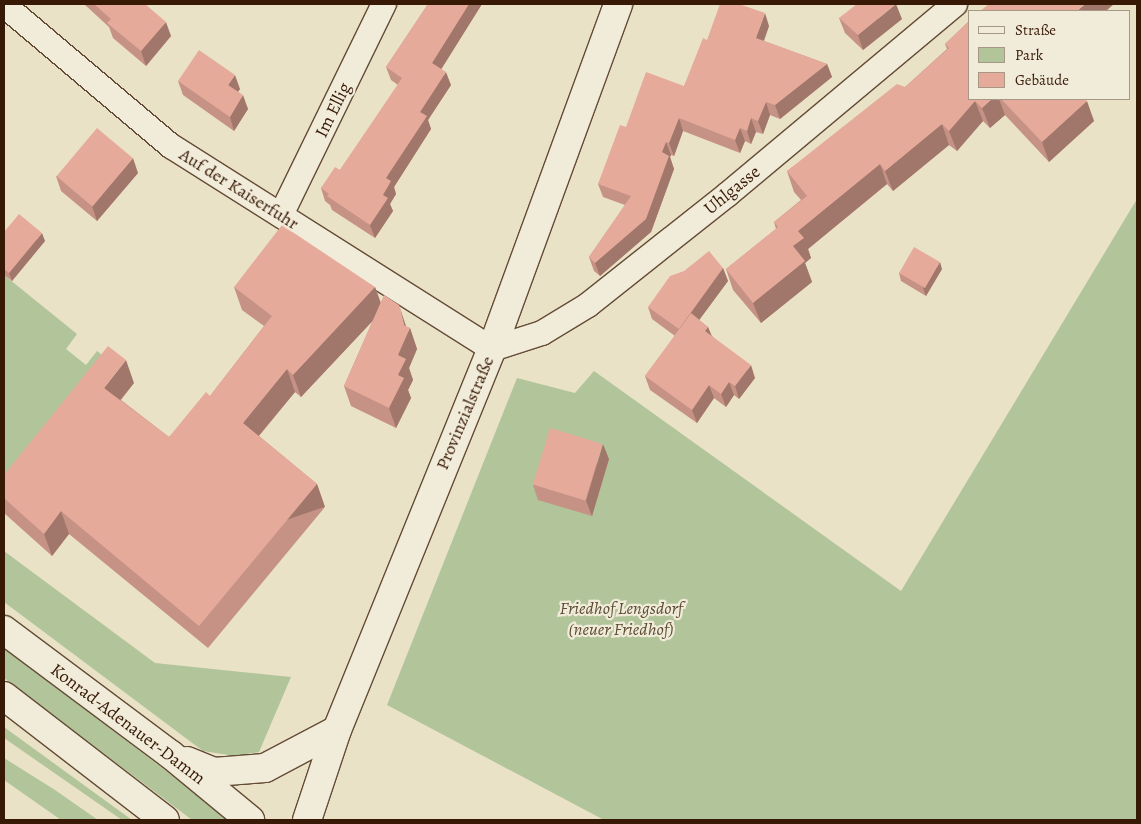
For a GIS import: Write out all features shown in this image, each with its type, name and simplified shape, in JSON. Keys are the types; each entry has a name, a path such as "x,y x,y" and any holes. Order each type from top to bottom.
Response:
{"main road":[{"name":"Provinzialstraße","path":"307,820 337,730 492,349 618,4"},
{"name":"Konrad-Adenauer-Damm","path":"4,630 170,754 250,820"},
{"path":"4,696 165,820"},
{"path":"170,754 214,772 241,772 265,768 337,730"}],"street":[{"name":"Im Ellig","path":"281,215 384,4"},
{"name":"Uhlgasse","path":"492,349 542,333 588,305 735,188 955,4"},
{"name":"Auf der Kaiserfuhr","path":"4,5 171,146 492,349"}],"green space":[{"name":"Friedhof Lengsdorf (neuer Friedhof)","path":"1137,199 1137,820 604,820 387,705 517,378 575,393 594,371 901,591"},
{"path":"4,275 77,334 66,349 86,365 97,351 114,364 4,504"},
{"path":"4,551 155,663 291,677 259,752 235,756 203,751 4,602"},
{"path":"4,648 231,820 192,820 4,678"},
{"path":"4,727 132,820 122,820 4,738"},
{"path":"4,758 98,820 61,820 4,780"}],"building":[{"path":"94,4 145,4 166,22 141,51 107,23 111,19"},
{"path":"428,4 469,4 432,63 446,72 420,112 427,116 386,178 391,181 383,195 388,198 370,225 327,196 329,194 321,188 335,167 340,170 402,78 386,67"},
{"path":"720,4 739,4 765,13 756,38 827,64 775,105 766,102 758,121 751,118 747,131 740,128 735,140 679,118 669,143 666,142 662,152 669,156 646,219 595,263 589,257 631,196 598,184 620,125 626,127 646,72 684,86 703,38 707,40"},
{"path":"857,4 896,4 858,35 839,18"},
{"path":"989,4 1085,4 1078,10 981,10"},
{"path":"968,22 968,100 991,100 982,108 975,101 949,131 942,124 885,171 880,164 798,231 804,238 793,246 805,261 753,303 726,269 778,227 774,222 807,196 787,171 897,84 905,87 949,48 945,44"},
{"path":"199,50 235,75 228,85 243,95 230,117 178,81"},
{"path":"1002,100 1087,101 1042,142"},
{"path":"97,128 133,158 93,206 57,176"},
{"path":"19,214 42,233 9,273 4,269 4,232"},
{"path":"282,225 375,287 293,375 287,369 243,423 317,484 199,626 61,511 44,534 4,498 4,475 108,346 126,360 104,388 169,437 206,392 210,396 272,316 234,287"},
{"path":"914,247 940,262 925,288 899,273"},
{"path":"709,251 723,268 679,329 648,307 670,276 684,271"},
{"path":"384,295 399,305 404,325 410,328 398,355 406,359 398,375 404,378 389,408 344,386"},
{"path":"691,313 708,327 705,331 751,365 735,386 729,382 721,394 709,385 692,410 645,376"},
{"path":"550,428 603,444 585,501 533,484"}]}
